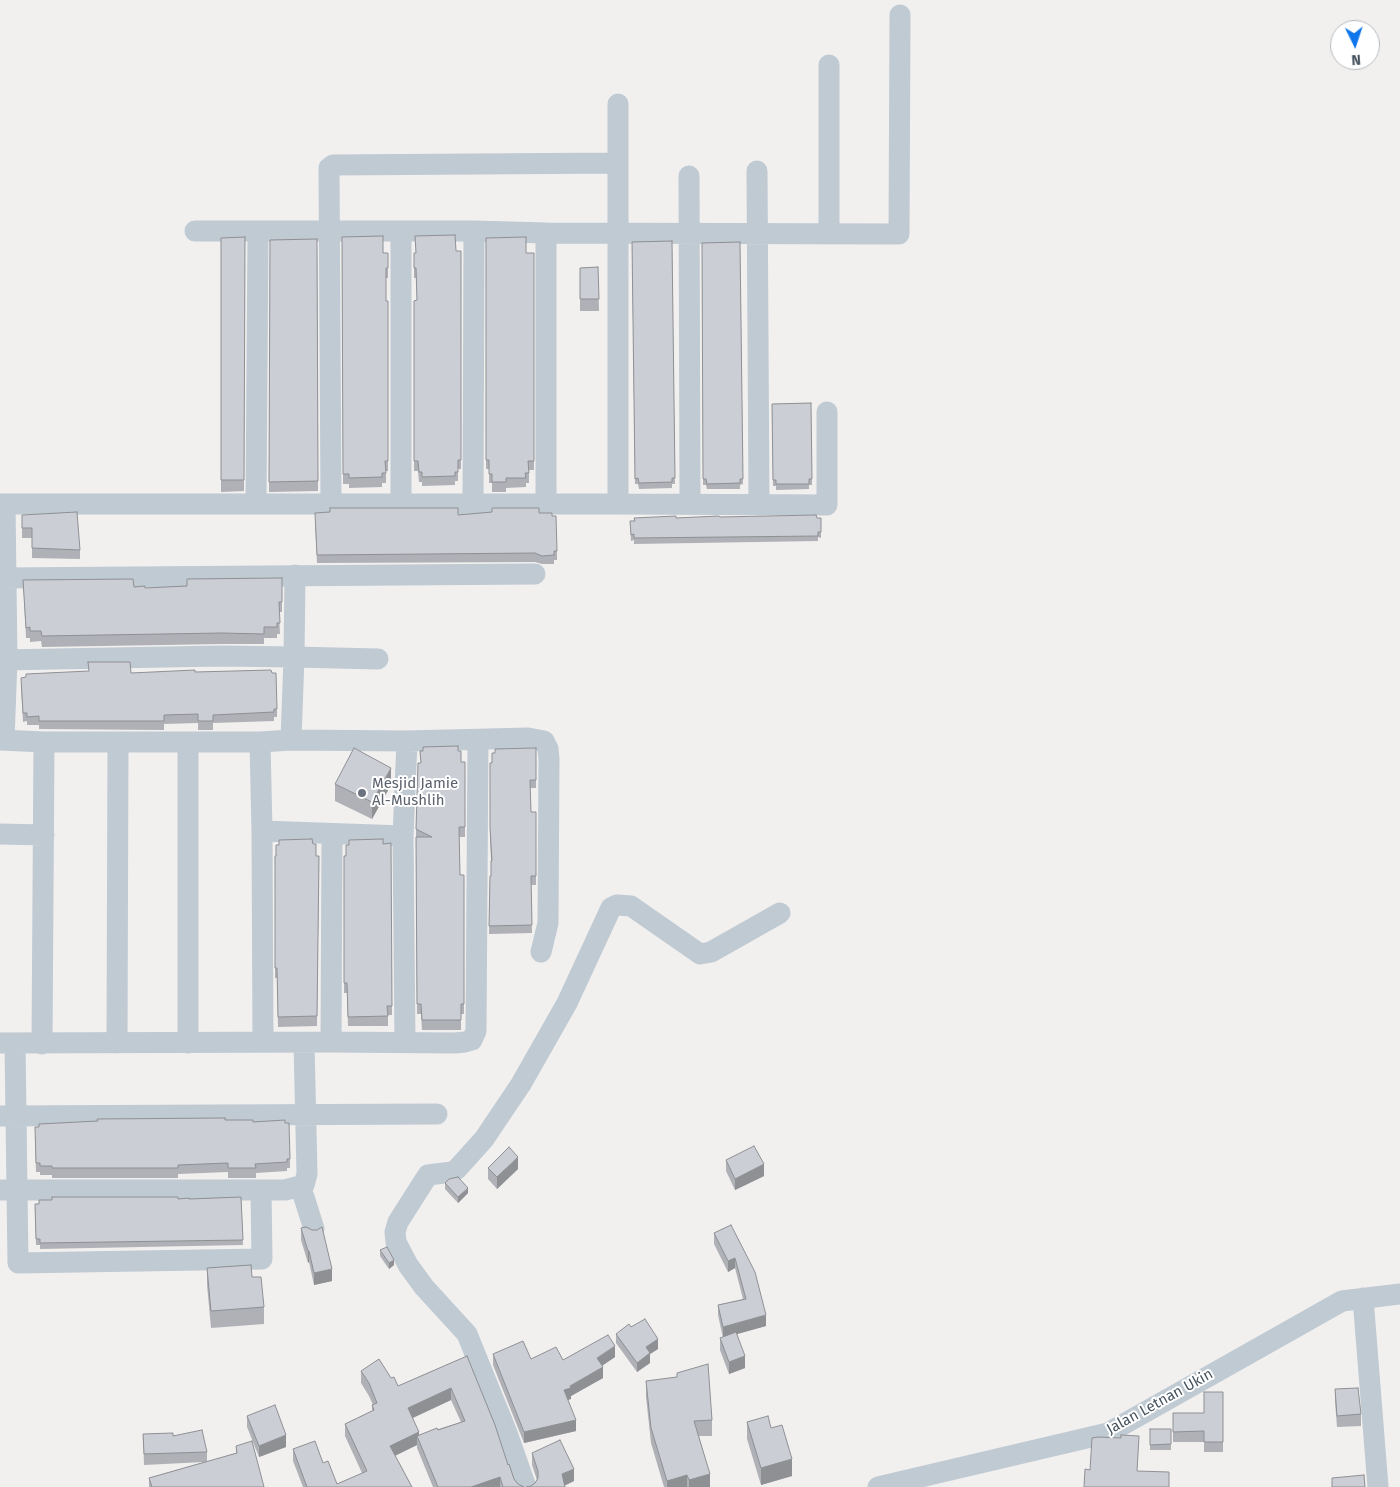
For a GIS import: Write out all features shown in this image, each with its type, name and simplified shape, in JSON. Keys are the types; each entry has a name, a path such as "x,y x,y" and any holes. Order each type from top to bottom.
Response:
{"street":[{"path":"194,231 899,234 900,15"},
{"path":"828,233 829,65"},
{"path":"618,104 618,504"},
{"path":"331,504 329,168 333,166 618,163"},
{"path":"757,171 759,505"},
{"path":"688,176 690,504"},
{"path":"256,504 258,231"},
{"path":"401,504 402,231"},
{"path":"474,231 474,504"},
{"path":"546,233 546,504"},
{"path":"541,952 548,923 549,759 548,749 544,741 536,739 407,742 291,740 260,742 44,742 2,740 2,504 827,505 827,412"},
{"path":"3,578 535,574"},
{"path":"291,740 296,576"},
{"path":"3,660 222,656 378,659"},
{"path":"261,1190 262,1259 9,1263 7,1043 465,1042 472,1040 476,1031 478,740"},
{"path":"42,1044 44,742"},
{"path":"117,1043 118,742"},
{"path":"188,742 188,1043"},
{"path":"260,742 263,1042"},
{"path":"405,1042 403,836 407,742"},
{"path":"262,831 403,836"},
{"path":"0,834 44,835"},
{"path":"331,1042 332,834"},
{"path":"526,1487 500,1415 467,1334 424,1287 408,1265 396,1242 398,1222 428,1175 452,1172 457,1169 484,1139 520,1084 567,1003 611,908 617,905 631,906 700,954 711,952 780,913"},
{"path":"304,1042 307,1174 304,1185 300,1189 314,1229"},
{"path":"8,1115 437,1114"},
{"path":"8,1190 285,1190 304,1185"},
{"name":"Jalan Letnan Ukin","path":"878,1487 1108,1433 1342,1301 1400,1294"},
{"path":"1363,1298 1378,1487"}],"building":[{"path":"455,235 456,251 461,251 461,460 458,460 458,472 455,472 455,476 422,477 422,472 419,472 418,461 414,461 414,301 417,300 416,268 414,268 414,253 416,253 415,236"},
{"path":"383,236 383,253 388,253 386,301 388,301 388,461 385,461 386,473 382,473 382,477 349,478 349,474 343,474 342,237"},
{"path":"245,237 244,480 221,480 221,238"},
{"path":"526,237 526,253 534,253 534,461 528,461 529,473 525,473 526,478 506,478 506,482 492,482 492,474 489,474 489,460 486,460 486,238"},
{"path":"317,239 318,481 269,482 270,240"},
{"path":"672,241 675,478 672,478 672,482 639,483 638,478 635,479 632,242"},
{"path":"740,242 743,479 740,479 740,483 707,484 706,479 703,479 702,243"},
{"path":"598,267 599,299 580,299 580,268"},
{"path":"811,403 812,479 809,479 809,484 776,484 776,480 773,480 772,404"},
{"path":"330,508 458,508 458,515 492,512 492,508 539,508 539,513 552,513 552,516 556,516 557,551 554,551 554,555 542,556 535,553 317,555 315,513 330,512"},
{"path":"77,512 80,550 32,548 32,528 22,528 22,515"},
{"path":"816,515 817,518 821,518 821,532 818,532 818,536 634,538 634,534 631,535 630,521 635,521 634,518 676,516 676,518"},
{"path":"282,578 282,602 279,602 280,623 277,623 277,627 264,627 264,634 42,636 41,631 30,631 30,627 26,628 23,580 133,579 134,587 145,586 145,588 187,586 187,579"},
{"path":"88,662 130,662 131,673 195,670 195,672 271,670 272,673 276,673 277,709 274,709 274,712 213,715 213,721 198,721 198,714 164,715 164,721 39,721 39,716 27,717 27,713 23,713 21,678 26,677 26,674 89,671"},
{"path":"458,746 458,751 461,751 461,762 465,762 465,827 459,827 460,875 464,875 464,1004 461,1004 461,1020 422,1020 421,1004 417,1004 416,837 432,837 416,829 418,763 421,763 420,751 423,751 423,747"},
{"path":"354,748 391,768 372,802 335,784"},
{"path":"536,748 536,780 530,780 531,812 536,812 536,876 531,876 532,925 489,926 492,861 490,763 492,763 492,753 495,753 495,749"},
{"path":"312,839 313,844 316,844 316,856 319,856 317,1016 278,1017 277,968 275,968 276,845 279,845 279,840"},
{"path":"383,839 383,844 391,843 392,1006 387,1006 388,1016 348,1017 347,983 344,983 344,856 346,856 346,845 349,845 349,840"},
{"path":"225,1118 225,1120 253,1120 253,1122 285,1120 285,1123 289,1123 290,1159 287,1159 287,1162 255,1164 256,1168 228,1168 228,1163 178,1165 178,1168 52,1168 52,1166 40,1166 40,1163 36,1163 35,1127 39,1127 39,1124 98,1121 97,1119"},
{"path":"754,1146 764,1164 735,1179 726,1160"},
{"path":"509,1147 518,1157 497,1177 488,1168"},
{"path":"458,1177 468,1188 458,1197 445,1183 449,1179"},
{"path":"52,1197 178,1197 178,1199 189,1199 241,1197 243,1240 40,1243 40,1239 36,1239 35,1204 39,1204 39,1200 52,1200"},
{"path":"731,1225 755,1272 766,1315 723,1327 718,1305 746,1299 735,1258 728,1261 714,1233"},
{"path":"306,1227 317,1230 322,1227 332,1269 314,1273 301,1228"},
{"path":"387,1247 394,1260 389,1263 380,1250"},
{"path":"251,1265 252,1277 261,1277 264,1307 211,1311 207,1268"},
{"path":"645,1319 658,1339 646,1347 650,1353 637,1363 616,1334 629,1324 631,1327"},
{"path":"736,1332 745,1356 729,1362 720,1338"},
{"path":"608,1335 615,1346 597,1358 603,1367 570,1386 571,1388 564,1390 576,1420 524,1432 493,1354 523,1341 531,1359 556,1347 563,1360"},
{"path":"467,1356 495,1425 514,1479 524,1487 503,1487 500,1477 471,1487 438,1487 417,1436 437,1428 438,1430 465,1421 451,1388 408,1408 419,1432 390,1446 412,1487 307,1487 293,1449 315,1441 323,1463 328,1461 337,1484 367,1471 345,1424 374,1410 372,1405 377,1403 369,1383 361,1371 379,1359 391,1378 394,1377 398,1386"},
{"path":"708,1364 712,1420 694,1421 710,1474 689,1480 687,1475 667,1481 651,1428 646,1381 677,1377 677,1373"},
{"path":"1358,1388 1361,1414 1337,1416 1335,1389"},
{"path":"1204,1392 1223,1392 1223,1442 1204,1442 1204,1431 1173,1432 1173,1413 1204,1413"},
{"path":"275,1405 286,1435 259,1446 247,1416"},
{"path":"768,1416 771,1428 782,1425 792,1459 761,1468 747,1422"},
{"path":"1150,1429 1171,1429 1171,1444 1150,1445"},
{"path":"202,1430 207,1452 144,1454 143,1434 173,1433 173,1436"},
{"path":"1121,1435 1139,1436 1137,1471 1169,1472 1169,1487 1084,1487 1085,1469 1090,1470 1092,1438 1121,1438"},
{"path":"560,1440 574,1469 562,1474 565,1487 526,1487 535,1483 538,1478 538,1471 532,1453"},
{"path":"252,1441 264,1487 152,1487 149,1478 237,1453 236,1446"},
{"path":"1364,1475 1365,1487 1332,1487 1332,1478"}],"place":[{"name":"Mesjid Jamie Al-Mushlih","path":"362,793"}]}
